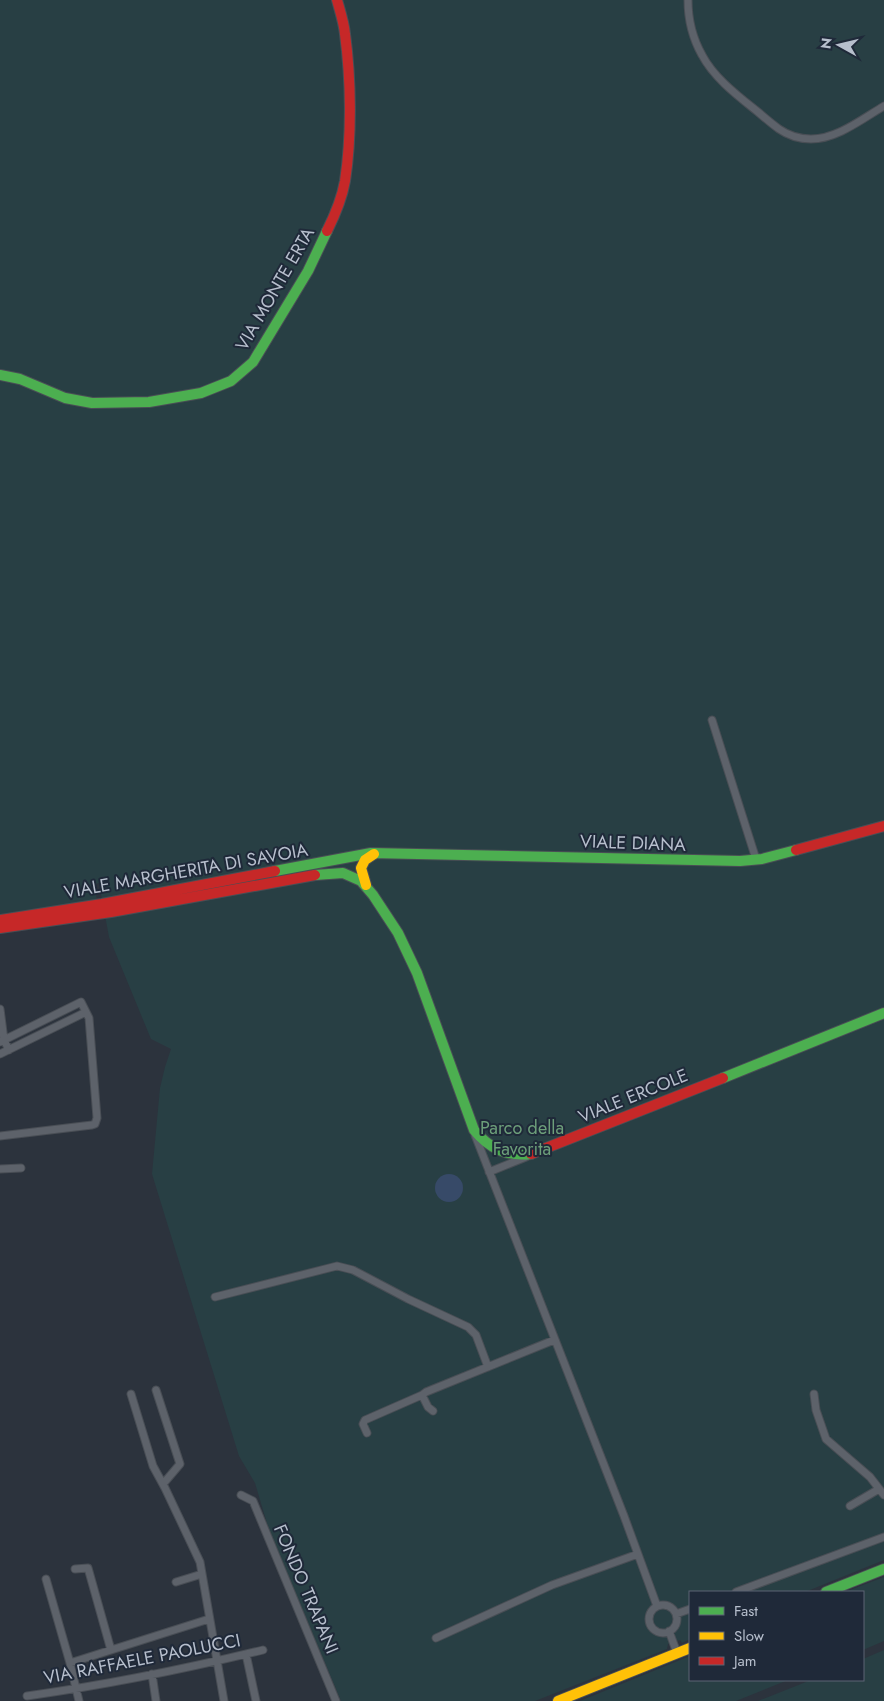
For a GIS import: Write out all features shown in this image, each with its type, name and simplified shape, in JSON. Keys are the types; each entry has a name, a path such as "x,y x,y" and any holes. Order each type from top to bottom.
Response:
{"street":[{"name":"VIA MONTE ERTA","path":"0,375 20,380 65,398 92,403 150,402 200,393 230,381 253,362 308,271 337,210 345,181 349,130 349,86 345,32 337,0"},
{"path":"688,0 690,20 702,56 717,76 779,129 800,139 827,137 845,129 884,106"},
{"path":"712,720 756,860"},
{"name":"VIALE DIANA","path":"377,853 707,861 756,860 884,826"},
{"path":"368,888 362,876 361,868 368,856 377,853"},
{"name":"VIALE MARGHERITA DI SAVOIA","path":"0,920 109,903 377,853"},
{"name":"VIALE MARGHERITA DI SAVOIA","path":"0,928 111,912 318,874 334,872 347,874"},
{"name":"VIALE ERCOLE","path":"347,874 361,881 368,888 406,947 426,996 474,1130 486,1144 496,1150 519,1156 532,1154 884,1013"},
{"path":"0,1136 95,1124 97,1118 89,1018 81,1002 2,1041"},
{"path":"0,1008 2,1041 9,1050"},
{"path":"0,1054 86,1012"},
{"path":"474,1130 657,1606"},
{"path":"489,1172 532,1154"},
{"path":"0,1169 21,1168"},
{"path":"215,1297 337,1266 343,1267 353,1270 408,1299 468,1327 476,1335 488,1367"},
{"path":"367,1433 363,1424 365,1420 438,1386 554,1340"},
{"path":"156,1390 180,1464 162,1484"},
{"path":"131,1394 153,1466 200,1562 224,1701"},
{"path":"814,1394 816,1410 826,1439 870,1477 882,1492 850,1506"},
{"path":"422,1395 428,1407 433,1411"},
{"name":"FONDO TRAPANI","path":"241,1495 252,1501 336,1701"},
{"path":"739,1591 884,1537"},
{"path":"436,1638 552,1585 638,1554"},
{"path":"75,1569 88,1568 111,1650"},
{"path":"828,1591 884,1568"},
{"path":"176,1582 202,1574"},
{"path":"46,1579 80,1701"},
{"path":"666,1605 671,1607 676,1614 675,1626 669,1631 657,1632 650,1623 651,1611 657,1606 666,1605"},
{"path":"676,1614 689,1609"},
{"path":"70,1663 209,1619"},
{"path":"669,1631 677,1653"},
{"path":"558,1701 689,1648"},
{"name":"VIA RAFFAELE PAOLUCCI","path":"27,1696 77,1689 263,1650"},
{"path":"246,1654 256,1701"},
{"path":"147,1701 156,1700 152,1674"}],"green space":[{"name":"Parco della Favorita","path":"0,0 884,0 884,1560 807,1591 689,1591 689,1640 682,1643 680,1640 668,1644 667,1649 535,1701 341,1701 269,1530 255,1483 239,1456 152,1174 160,1088 171,1049 151,1039 109,937 99,883 96,884 97,889 95,889 97,900 0,914"},
{"path":"884,1577 884,1641 864,1650 864,1591 848,1591"},
{"path":"884,1650 884,1701 758,1701 808,1681 864,1681 864,1659"},
{"path":"689,1656 689,1681 786,1681 736,1701 580,1701"}],"water":[{"path":"449,1174 459,1178 463,1188 459,1198 449,1202 439,1198 435,1188 439,1178"}],"traffic: fast":[{"path":"0,375 20,379 65,398 92,403 149,402 201,393 231,381 253,362 308,271 327,231"},
{"path":"275,871 371,853 740,861 762,859 796,850"},
{"path":"315,875 343,873 361,881 373,895 398,933 417,973 474,1130 486,1142 499,1150 514,1154 531,1154"},
{"path":"723,1078 884,1013"},
{"path":"829,1591 884,1569"}],"traffic: slow":[{"path":"366,885 361,868 365,860 374,854"},
{"path":"558,1701 689,1648"}],"traffic: jam":[{"path":"327,231 344,187 350,126 347,51 344,26 337,0"},
{"path":"796,850 884,826"},
{"path":"0,920 102,904 275,871"},
{"path":"0,928 111,912 315,875"},
{"path":"531,1154 723,1078"}]}
